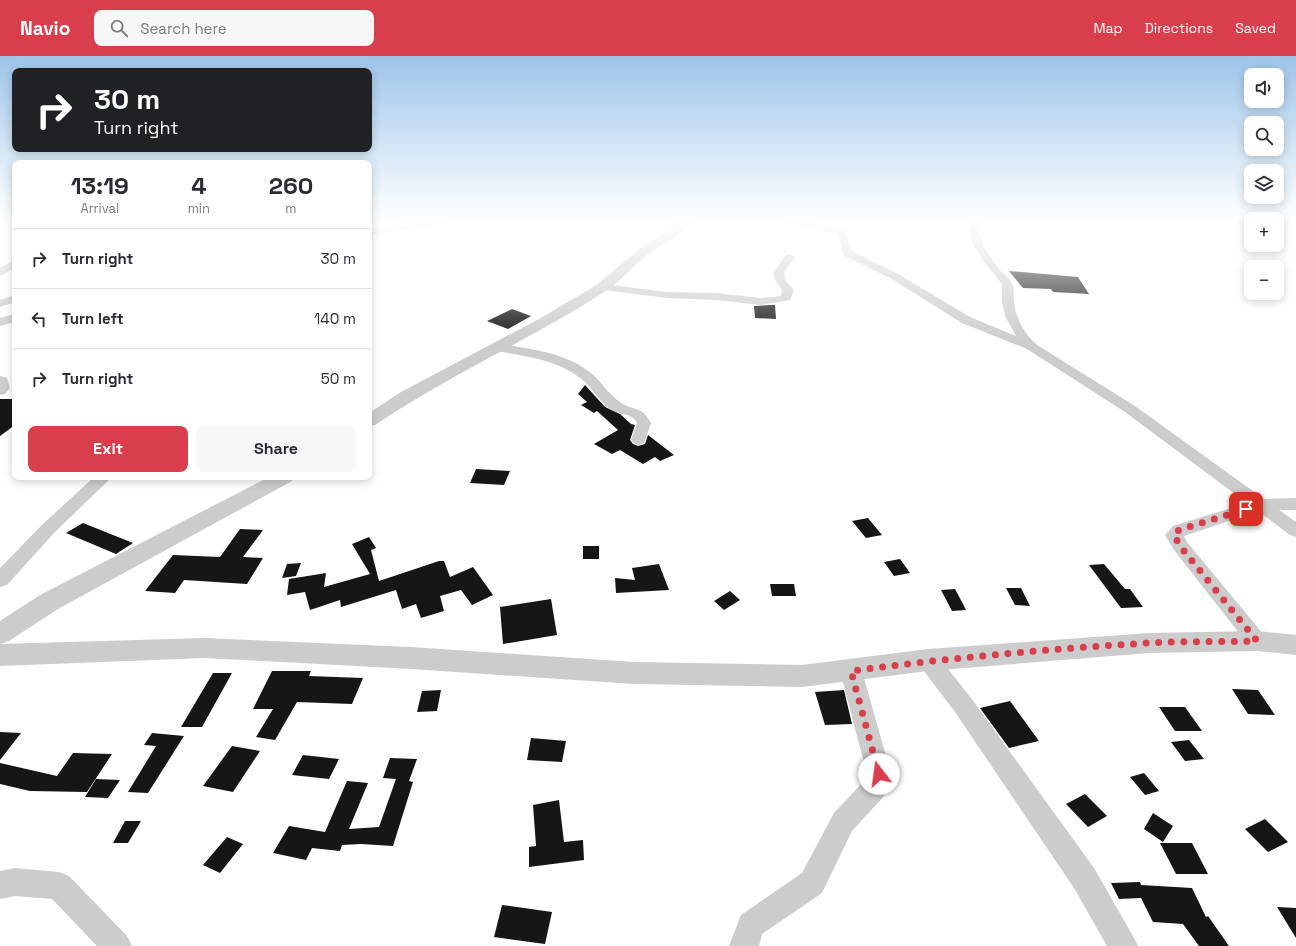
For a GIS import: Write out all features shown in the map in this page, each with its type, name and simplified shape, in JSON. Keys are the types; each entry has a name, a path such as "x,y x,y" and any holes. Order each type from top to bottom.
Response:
{"street":[{"path":"373,415 544,322 603,287 632,262"},
{"path":"603,287 666,295 719,297 748,302 772,302 786,298 788,290 780,280 779,272 787,262"},
{"path":"864,262 894,276 966,320 1032,348 1130,409 1296,531"},
{"path":"989,262 1007,285 1008,303 1013,323 1021,336 1032,348"},
{"path":"0,273 12,265"},
{"path":"0,273 12,273"},
{"path":"0,304 12,299"},
{"path":"0,322 12,319"},
{"path":"497,347 563,362 586,375 615,406 636,412 640,415 644,423 639,440"},
{"path":"0,580 49,528 101,480"},
{"path":"0,634 49,602 278,480"},
{"path":"1257,641 1180,546 1174,535 1179,530 1260,505 1296,504"},
{"path":"0,655 205,648 411,658 634,673 802,676 851,671 928,660 1149,643 1257,641 1296,645"},
{"path":"928,660 963,705 1084,878 1123,946"},
{"path":"744,946 751,925 812,883 843,822 876,788 879,774 851,671"},
{"path":"0,885 15,882 59,886 117,946"}],"building":[{"path":"1009,271 1078,277 1089,294 1053,292 1051,289 1023,288"},
{"path":"775,305 776,319 755,318 754,306"},
{"path":"512,309 531,316 508,329 487,321"},
{"path":"585,385 605,407 620,414 631,424 635,425 630,440 633,444 638,446 645,444 648,435 674,455 660,461 655,457 643,464 620,450 612,454 594,444 618,430 597,411 594,413 581,405 587,402 578,394"},
{"path":"0,399 12,399 12,427 0,436"},
{"path":"476,469 510,471 504,485 470,483"},
{"path":"868,518 882,535 866,538 852,521"},
{"path":"83,523 133,543 116,554 66,533"},
{"path":"240,529 263,530 243,557 263,558 247,584 184,580 175,593 145,591 173,555 220,557"},
{"path":"369,537 376,548 371,550 379,581 439,561 444,561 450,577 473,567 493,595 472,605 461,590 440,596 444,611 421,618 416,604 402,609 396,590 341,607 340,600 310,610 305,592 287,595 289,579 326,573 324,587 370,574 352,544"},
{"path":"583,546 599,546 599,559 583,559"},
{"path":"900,559 910,573 894,576 884,562"},
{"path":"301,563 296,576 282,578 287,564"},
{"path":"659,564 669,590 616,593 615,578 635,580 632,568"},
{"path":"1104,564 1125,589 1130,589 1143,607 1121,608 1089,565"},
{"path":"770,584 794,584 796,596 772,596"},
{"path":"1006,588 1021,588 1030,606 1015,605"},
{"path":"955,589 966,610 952,611 941,590"},
{"path":"730,591 740,600 724,610 714,601"},
{"path":"551,599 557,635 503,644 500,607"},
{"path":"272,671 311,671 309,676 363,678 352,704 297,702 275,740 256,737 273,709 253,709"},
{"path":"213,673 232,673 202,727 181,727"},
{"path":"1232,689 1258,690 1275,715 1248,714"},
{"path":"441,690 437,711 417,712 422,691"},
{"path":"844,690 852,724 825,725 815,692"},
{"path":"1010,701 1039,741 1009,748 980,708"},
{"path":"1159,707 1185,707 1202,731 1175,731"},
{"path":"0,732 21,733 0,760"},
{"path":"152,733 184,736 148,793 128,792 156,746 144,745"},
{"path":"531,738 566,741 562,762 527,760"},
{"path":"1189,740 1204,759 1185,761 1171,742"},
{"path":"232,746 260,751 233,792 203,786"},
{"path":"73,753 112,754 87,792 30,791 0,784 0,763 57,776"},
{"path":"303,755 339,759 329,779 292,775"},
{"path":"390,758 417,759 409,781 413,782 393,846 361,844 342,845 340,851 312,848 306,860 273,853 289,826 325,832 347,781 368,783 349,829 379,827 396,779 383,778"},
{"path":"1144,773 1159,791 1145,795 1130,777"},
{"path":"96,779 120,780 108,798 85,797"},
{"path":"1085,794 1107,816 1088,827 1066,804"},
{"path":"559,800 564,842 583,840 584,860 529,867 529,847 536,846 533,805"},
{"path":"1153,813 1173,826 1163,842 1144,829"},
{"path":"1265,819 1288,842 1268,852 1245,829"},
{"path":"125,821 141,821 128,843 113,843"},
{"path":"227,837 243,844 220,873 203,865"},
{"path":"1160,843 1192,843 1208,874 1176,874"},
{"path":"1140,882 1141,885 1192,888 1206,917 1208,916 1229,946 1199,946 1183,924 1153,922 1141,898 1119,899 1111,883"},
{"path":"502,905 552,912 545,944 494,937"},
{"path":"1277,907 1296,908 1296,938"}],"route":[{"path":"879,774 851,671 928,660 1077,648 1149,643 1257,641 1180,546 1174,535 1179,530 1246,509"}]}
